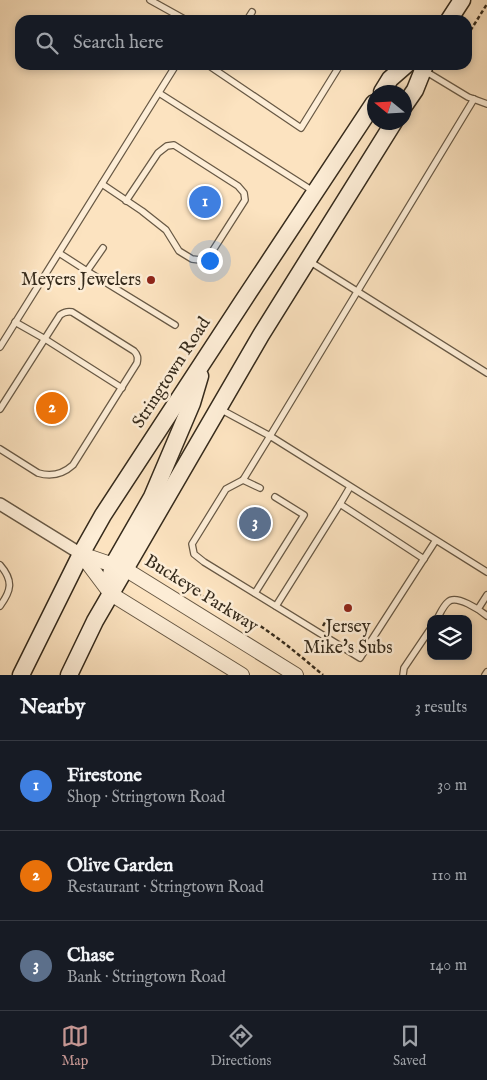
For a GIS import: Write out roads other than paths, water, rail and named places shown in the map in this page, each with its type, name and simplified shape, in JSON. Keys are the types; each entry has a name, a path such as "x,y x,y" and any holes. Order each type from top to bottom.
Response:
{"main road":[{"path":"452,15 462,0"},
{"path":"386,85 400,70"},
{"path":"412,94 423,70"},
{"name":"Stringtown Road","path":"21,675 81,554 104,516 204,360 367,114"},
{"path":"119,567 389,130"},
{"path":"69,675 95,621 111,594 119,567 152,497 192,403 204,360"}],"street":[{"name":"Buckeye Parkway","path":"0,504 81,554 119,567 296,675"},
{"name":"Buckeye Parkway","path":"81,554 111,594 242,675"}],"lane":[{"path":"150,0 177,15"},
{"path":"0,347 173,70"},
{"path":"220,70 301,128 337,70"},
{"path":"427,70 468,97 487,104"},
{"path":"159,93 316,192"},
{"path":"436,540 360,658 204,562 194,554 192,544 226,489 243,480 474,99"},
{"path":"102,184 166,230 179,252 192,259 200,260 210,255 245,200 244,193 238,186 174,145 167,146 158,153 126,201"},
{"path":"87,272 103,248"},
{"path":"59,253 87,272 175,324"},
{"path":"308,260 487,373"},
{"path":"0,409 63,312 72,312 137,354 137,363 68,470 53,475 38,473 0,449"},
{"path":"16,322 122,388"},
{"path":"219,408 270,436 487,572"},
{"path":"243,480 260,488"},
{"path":"276,606 350,487"},
{"path":"255,594 304,515 275,497"},
{"path":"340,504 424,559"},
{"path":"0,566 8,576 9,585 8,594 0,606"},
{"path":"478,609 487,595"},
{"path":"440,615 449,601 453,599 478,609 487,616"},
{"path":"403,675 404,668 427,634"}],"place":[{"name":"Firestone","path":"205,202"},
{"name":"Meyers Jewelers","path":"151,280"},
{"name":"Olive Garden","path":"52,408"},
{"name":"Chase","path":"255,523"},
{"name":"Jersey Mike's Subs","path":"348,608"}]}
